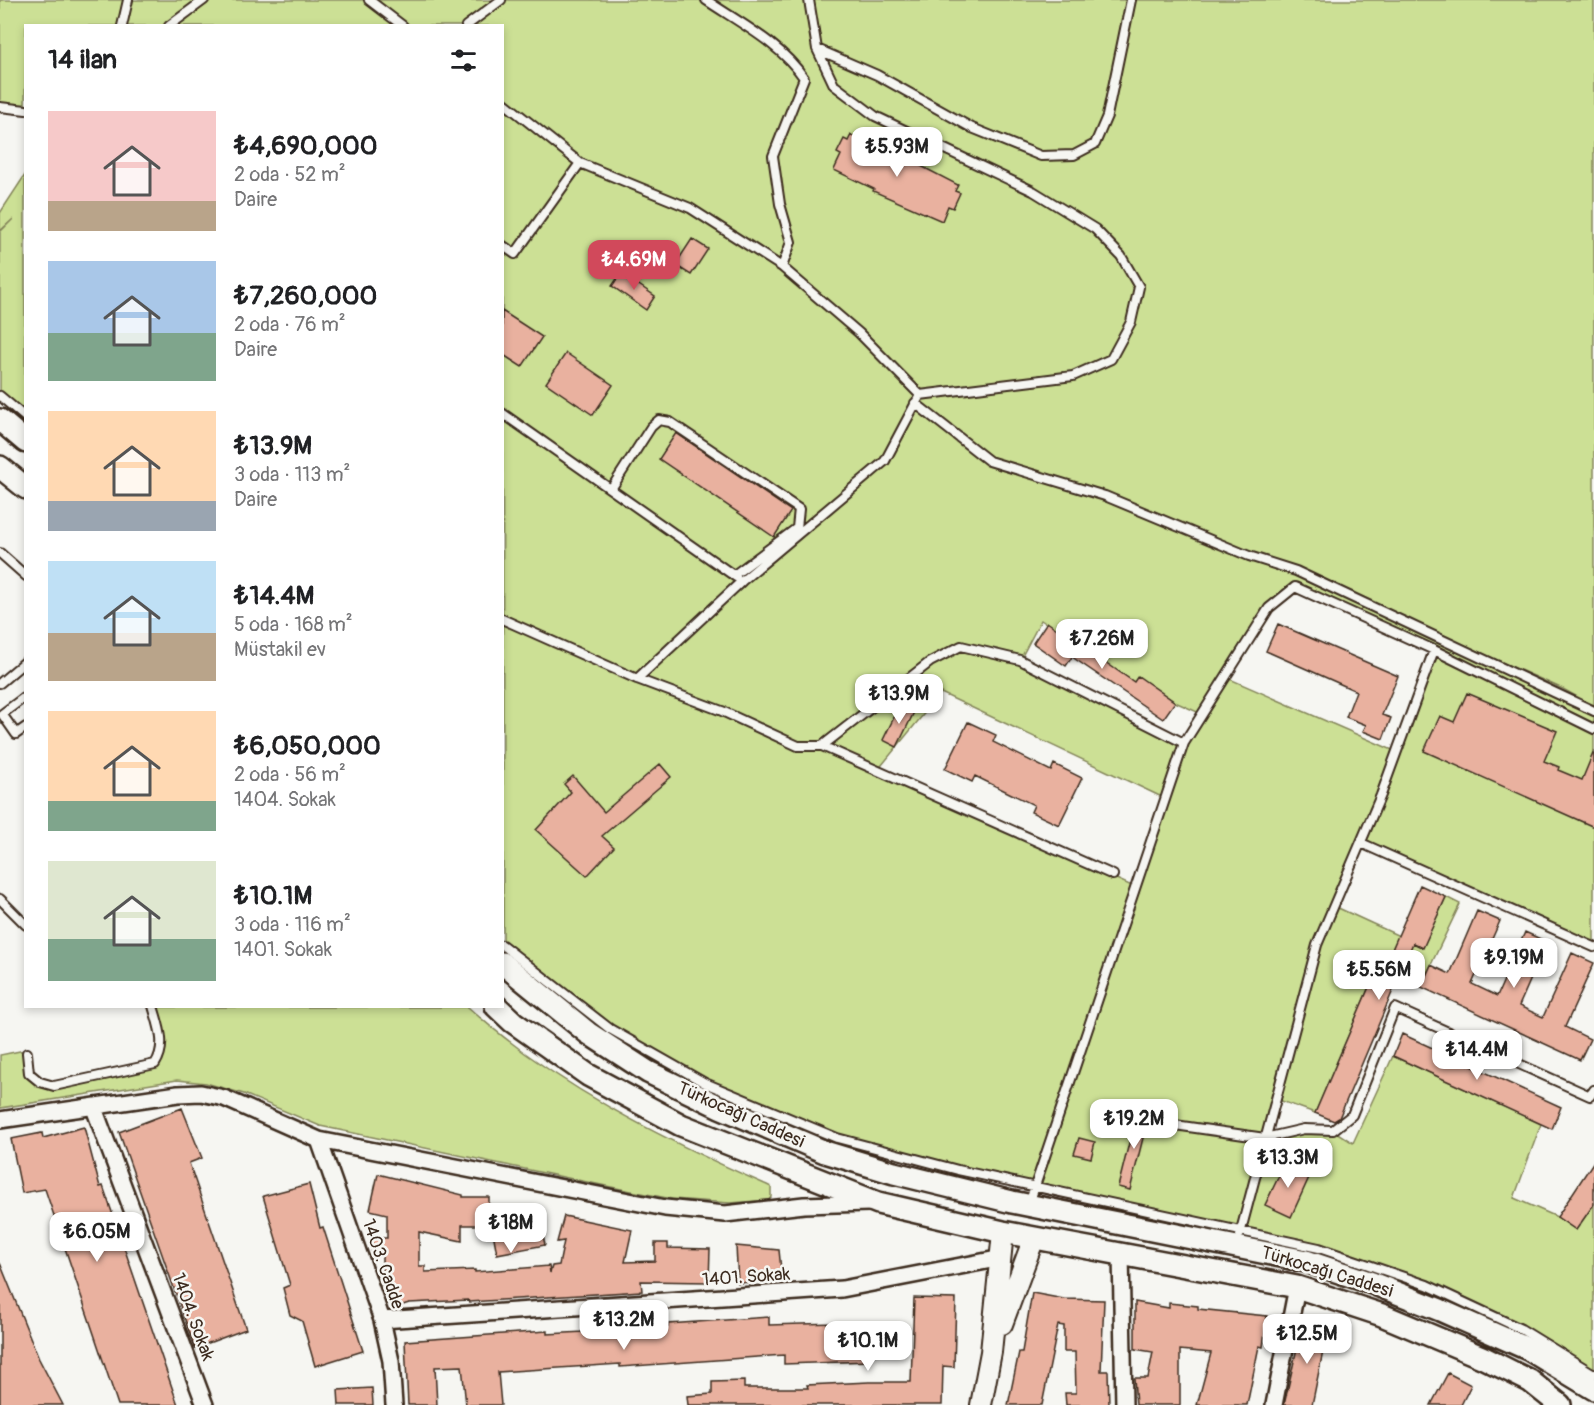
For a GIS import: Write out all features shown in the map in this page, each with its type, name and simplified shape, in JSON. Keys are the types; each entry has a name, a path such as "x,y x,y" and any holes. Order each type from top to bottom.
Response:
{"main road":[{"path":"0,420 24,440"},
{"path":"0,467 24,486"},
{"name":"Türkocağı Caddesi","path":"504,965 588,1033 648,1072 720,1107 825,1152 894,1173 1029,1201 1239,1238 1372,1282 1592,1378"},
{"name":"Türkocağı Caddesi","path":"498,1008 513,1022 588,1075 681,1125 878,1203 1003,1232 1297,1287 1382,1315 1485,1358 1530,1381 1560,1405"},
{"path":"1003,1232 1029,1201"},
{"path":"1029,1201 1034,1238"},
{"path":"1569,1405 1592,1378"}],"street":[{"path":"0,1120 178,1094 201,1093 224,1098 319,1140 665,1208 725,1214 804,1205 878,1203"},
{"name":"1404. Sokak","path":"94,1108 205,1405"},
{"name":"1403. Cadde","path":"319,1140 382,1320 391,1361 394,1405"},
{"path":"981,1405 991,1352 1003,1232"},
{"path":"991,1352 1034,1238"},
{"path":"1121,1254 1124,1405"},
{"name":"1401. Sokak","path":"382,1320 842,1289 1002,1258"},
{"path":"1274,1405 1297,1287"}],"lane":[{"path":"122,24 128,0"},
{"path":"173,24 204,0"},
{"path":"369,0 400,24"},
{"path":"469,24 501,0"},
{"path":"706,0 774,47 794,63 804,78 773,156 780,204 791,242 782,267"},
{"path":"809,0 817,49 834,85 875,116 1033,191 1095,229 1121,256 1139,287 1131,322 1112,359 1073,376 920,395"},
{"path":"817,49 878,75 972,128 1041,156 1074,155 1095,144 1107,116 1131,0"},
{"path":"504,103 580,163 690,208 782,267 859,333 920,395"},
{"path":"0,107 24,110"},
{"path":"504,246 515,254 580,163"},
{"path":"637,679 742,581 885,461 920,395"},
{"path":"0,396 24,416"},
{"path":"915,403 989,461 1105,496 1249,555 1296,570 1594,711"},
{"path":"504,414 742,581"},
{"path":"611,489 651,427 659,420 670,422 799,509 797,528 734,575"},
{"path":"0,553 24,574"},
{"path":"504,947 610,1029 705,1083 837,1138 958,1170 1029,1201 1184,743 1269,608 1295,587 1434,650 1594,729"},
{"path":"504,621 637,679 722,711 798,746 822,746 1113,875"},
{"path":"822,746 930,662 961,646 1020,660 1184,743"},
{"path":"1239,1238 1317,945 1381,795 1434,650"},
{"path":"0,683 24,663"},
{"path":"24,698 2,714 16,734 24,728"},
{"path":"1361,843 1594,947"},
{"path":"0,899 24,922"},
{"path":"27,1053 28,1073 40,1082 54,1086 155,1064 162,1053 162,1039 154,1008"},
{"path":"1154,1122 1265,1138 1304,1129 1333,1130 1352,1115 1395,1008 1590,1096 1594,1090"}],"green space":[{"path":"0,0 1594,0 1594,706 1563,689 1321,582 1594,711 1594,948 1361,843 1334,906 1423,947 1446,897 1460,904 1427,973 1384,952 1315,1113 1276,1099 1265,1137 1304,1129 1333,1130 1353,1143 1393,1056 1541,1124 1514,1198 1557,1217 1576,1230 1594,1204 1594,1373 1520,1329 1427,1285 1319,1248 1035,1187 837,1138 705,1083 610,1029 504,946 504,24 24,24 24,110 0,107","holes":["1295,588 1434,650 1397,752 1225,677 1269,608","1041,620 1134,682 1138,677 1175,702 1202,714 1183,743 1020,660","941,693 1164,798 1134,887 877,771"]},
{"path":"24,177 24,417 0,396 0,232 13,219 0,231 0,213"},
{"path":"153,1008 469,1008 501,1035 572,1085 688,1149 771,1187 771,1197 769,1200 730,1203 672,1199 611,1187 320,1126 244,1094 206,1083 177,1080 0,1108 0,1055 25,1050 29,1073 54,1086 155,1064 162,1053"}],"building":[{"path":"851,135 890,153 892,151 958,185 955,191 960,193 953,208 948,206 942,221 873,191 874,189 834,170 841,155 837,153 844,139 848,141"},
{"path":"692,239 708,249 691,275 675,265"},
{"path":"621,273 655,296 646,310 612,286"},
{"path":"504,312 542,337 522,367 504,355"},
{"path":"566,353 613,385 593,415 546,383"},
{"path":"676,433 791,511 774,537 659,459"},
{"path":"1047,622 1134,682 1138,676 1175,702 1163,719 1072,657 1066,666 1033,643"},
{"path":"1278,624 1398,676 1382,715 1391,718 1383,739 1363,731 1366,725 1346,717 1356,691 1266,651"},
{"path":"1467,693 1557,731 1544,761 1559,767 1558,770 1582,780 1594,751 1594,827 1424,751 1440,716 1454,722"},
{"path":"901,703 915,710 897,747 883,740"},
{"path":"968,722 996,735 993,742 1051,771 1054,764 1082,778 1059,825 1031,812 1034,805 975,776 972,782 945,769"},
{"path":"660,764 671,777 602,836 614,847 587,876 536,830 571,792 564,784 573,776 604,812"},
{"path":"1420,885 1446,897 1423,948 1413,943 1339,1118 1334,1121 1315,1113 1384,952 1390,954"},
{"path":"1477,911 1500,921 1472,984 1497,996 1525,932 1547,942 1519,1006 1543,1017 1572,953 1594,963 1565,1027 1590,1039 1580,1060 1421,987 1431,965 1450,974"},
{"path":"1402,1034 1561,1107 1552,1129 1393,1056"},
{"path":"182,1108 202,1158 189,1163 246,1329 195,1348 119,1132"},
{"path":"1137,1111 1149,1114 1130,1190 1118,1187"},
{"path":"84,1127 100,1187 103,1186 178,1405 118,1405 45,1189 22,1193 11,1139 42,1133 43,1138"},
{"path":"1079,1138 1095,1142 1091,1158 1074,1154"},
{"path":"1286,1161 1311,1173 1291,1217 1265,1205"},
{"path":"1594,1161 1594,1204 1576,1230 1557,1217"},
{"path":"378,1174 463,1195 463,1197 489,1197 489,1225 462,1225 462,1241 419,1232 419,1266 425,1266 425,1272 475,1270 475,1272 549,1266 550,1273 552,1266 559,1265 564,1241 557,1242 564,1216 632,1230 625,1262 655,1261 655,1243 668,1243 668,1248 710,1249 709,1282 641,1281 642,1291 469,1302 468,1300 409,1303 397,1307 388,1300 386,1286 382,1285 382,1253 372,1253 372,1238 387,1238 387,1214 370,1210"},
{"path":"309,1184 320,1228 323,1227 363,1351 315,1366 302,1321 290,1315 283,1288 290,1285 263,1196"},
{"path":"539,1217 545,1245 497,1254 492,1227"},
{"path":"736,1246 779,1250 782,1280 738,1283"},
{"path":"0,1263 39,1359 63,1405 0,1405"},
{"path":"1032,1293 1064,1299 1104,1300 1101,1371 1108,1371 1109,1405 1066,1405 1065,1393 1076,1393 1075,1352 1064,1352 1064,1326 1058,1325 1042,1405 1008,1405 1019,1352 1022,1352"},
{"path":"914,1298 956,1299 954,1367 943,1366 942,1405 688,1405 687,1396 712,1394 712,1382 744,1381 744,1388 808,1388 807,1385 911,1382"},
{"path":"1135,1302 1169,1308 1169,1303 1198,1306 1198,1309 1267,1316 1263,1347 1259,1346 1247,1405 1197,1405 1211,1353 1180,1350 1180,1405 1136,1405 1134,1378 1148,1378 1153,1352 1135,1349"},
{"path":"769,1317 769,1325 869,1322 870,1361 784,1364 784,1355 620,1367 620,1364 498,1372 501,1405 466,1405 462,1366 435,1367 437,1405 408,1405 405,1341 547,1331 547,1334 668,1327 668,1324"},
{"path":"1303,1322 1328,1327 1312,1405 1284,1405"},
{"path":"1448,1373 1471,1385 1461,1405 1431,1405"},
{"path":"372,1388 373,1405 339,1405 338,1390"}]}
